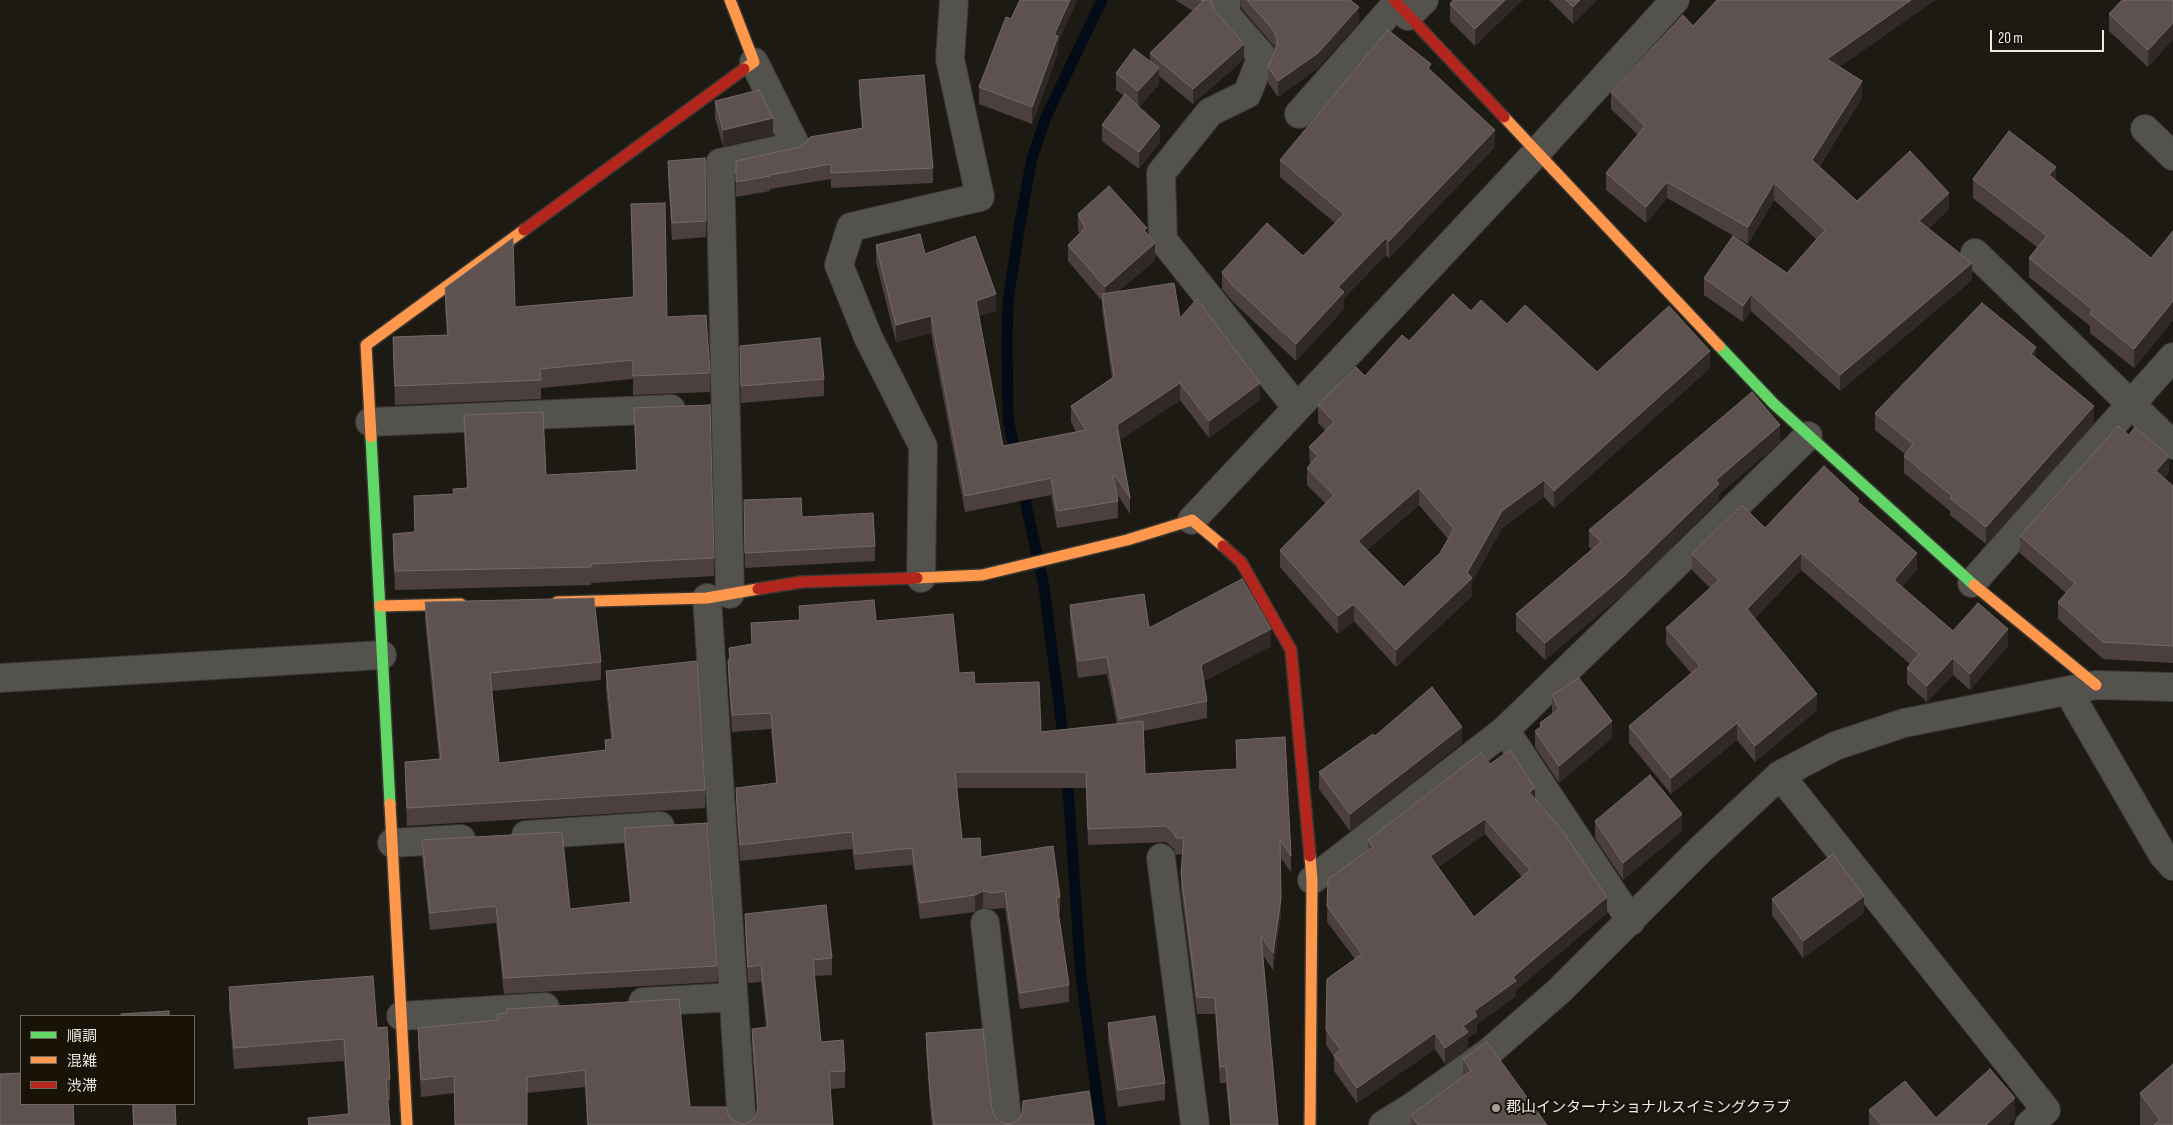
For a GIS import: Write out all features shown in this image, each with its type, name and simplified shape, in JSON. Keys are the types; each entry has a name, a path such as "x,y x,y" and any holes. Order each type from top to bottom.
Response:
{"street":[{"path":"730,0 754,62 796,146 720,163 726,407 719,596 702,824 733,997 742,1125"},
{"path":"921,578 923,446 868,337 838,265 851,227 980,198 950,59 954,0"},
{"path":"1226,0 1226,15 1262,56 1246,94 1210,112 1162,173 1163,240 1298,408"},
{"path":"548,602 719,596 801,582 982,575 1127,540 1192,520 1536,153 1675,0"},
{"path":"1299,114 1406,5 1536,153 1774,404 1972,583 2096,685"},
{"path":"407,1125 366,345 754,62"},
{"path":"2145,129 2173,156"},
{"path":"1975,253 2173,445"},
{"path":"1972,583 2173,357"},
{"path":"370,422 726,407"},
{"path":"1312,880 1505,730 1808,436"},
{"path":"1192,520 1242,562 1291,650 1312,880 1310,1125"},
{"path":"380,606 469,604"},
{"path":"0,678 382,655"},
{"path":"1383,1125 1415,1105 1489,1052 1560,991 1701,849 1780,775 1834,746 1904,723 2096,685 2173,687"},
{"path":"2068,691 2163,855 2173,866"},
{"path":"1505,730 1631,921"},
{"path":"1780,775 2046,1110 2029,1125"},
{"path":"392,843 702,824"},
{"path":"1161,858 1196,1125"},
{"path":"985,923 1008,1125"},
{"path":"616,1003 733,997"},
{"path":"402,1016 567,1006"}],"building":[{"path":"1020,0 1070,0 1054,35 1058,36 1032,107 979,87 1006,17 1011,19"},
{"path":"1201,0 1211,0 1214,10 1244,44 1193,89 1150,53 1203,1"},
{"path":"1247,0 1350,0 1359,7 1318,53 1278,81 1268,67 1277,46 1274,31"},
{"path":"1453,0 1505,0 1475,29 1450,4"},
{"path":"1566,0 1580,0 1573,7"},
{"path":"1717,0 1911,0 1827,59 1862,81 1812,160 1857,201 1910,151 1949,193 1919,221 1972,263 1840,375 1751,294 1743,306 1704,278 1733,236 1787,273 1825,230 1774,183 1748,227 1667,182 1646,207 1606,173 1645,126 1611,92 1683,15 1693,26"},
{"path":"2122,0 2173,0 2173,23 2148,50 2109,14"},
{"path":"1388,30 1431,64 1428,68 1495,130 1389,241 1386,238 1338,287 1344,292 1296,344 1233,286 1222,272 1267,223 1303,256 1344,214 1280,160"},
{"path":"1134,49 1159,68 1138,91 1116,73"},
{"path":"924,75 933,168 831,173 831,164 736,182 736,161 799,147 807,142 810,137 863,128 859,80"},
{"path":"759,90 773,118 723,130 715,101"},
{"path":"1125,94 1160,126 1139,152 1102,125"},
{"path":"2009,131 2056,167 2049,175 2151,258 2173,231 2173,301 2134,349 2090,314 2093,310 2029,258 2047,236 1973,179"},
{"path":"705,158 706,221 672,223 668,161"},
{"path":"1109,186 1147,228 1144,230 1155,243 1105,287 1068,245 1085,228 1078,214"},
{"path":"665,203 667,317 706,315 710,373 633,376 633,360 540,369 541,380 395,386 393,337 448,335 445,288 513,238 515,307 634,297 631,204"},
{"path":"920,234 925,254 975,236 996,294 976,301 1003,446 1086,430 1071,406 1114,377 1102,294 1174,283 1180,318 1197,299 1260,383 1209,421 1180,383 1117,425 1130,498 1115,475 1113,475 1118,501 1057,511 1051,478 965,496 931,316 896,325 876,245"},
{"path":"1453,294 1471,311 1481,300 1507,324 1525,305 1597,372 1669,306 1710,351 1554,491 1544,480 1502,511 1467,573 1472,578 1396,650 1354,604 1338,616 1280,550 1334,495 1307,468 1318,456 1309,447 1334,422 1318,405 1356,367 1365,376 1402,335 1409,341","holes":["1419,488 1454,529 1440,553 1404,587 1358,541"]},
{"path":"1982,303 2036,347 2031,354 2094,406 1986,527 1950,498 1952,496 1904,456 1913,444 1875,413"},
{"path":"820,338 824,379 741,386 740,346"},
{"path":"1752,392 1780,425 1716,480 1719,484 1623,577 1545,643 1516,614 1601,542 1589,530"},
{"path":"710,405 714,558 591,564 591,567 395,571 393,534 415,532 414,496 454,494 453,489 468,488 464,415 543,412 546,475 637,470 634,408"},
{"path":"2118,426 2129,435 2135,427 2169,456 2156,471 2173,486 2173,646 2103,642 2058,602 2075,583 2020,536"},
{"path":"1824,466 1859,499 1857,501 1917,553 1894,580 1953,631 1978,603 2008,629 1970,674 1953,658 1927,686 1907,668 1919,654 1801,553 1747,609 1817,694 1755,746 1737,723 1671,778 1629,726 1700,666 1666,628 1719,580 1692,554 1742,505 1765,528"},
{"path":"801,498 802,517 873,513 875,546 745,553 744,500"},
{"path":"1242,579 1271,629 1201,665 1207,701 1119,719 1107,657 1078,661 1070,605 1144,594 1149,628"},
{"path":"594,598 601,662 490,673 499,763 606,750 605,740 613,739 606,671 697,661 705,790 407,808 405,762 441,759 425,602"},
{"path":"874,600 876,621 953,614 959,673 974,672 975,684 1039,682 1041,732 1143,721 1145,774 1237,769 1236,740 1285,737 1291,856 1280,840 1281,899 1273,953 1261,936 1278,1125 1231,1125 1226,1066 1220,1067 1215,998 1197,997 1181,873 1184,838 1176,838 1174,833 1166,826 1088,829 1086,772 955,772 962,839 980,838 981,857 1053,846 1060,897 1056,897 1069,985 1020,993 1005,891 992,893 983,891 975,895 920,903 912,848 855,854 852,832 740,845 736,788 777,783 771,713 732,715 728,660 730,660 729,648 752,644 751,623 800,620 799,606"},
{"path":"1579,678 1612,721 1559,766 1535,731 1542,726 1540,723 1559,709 1552,695"},
{"path":"1432,687 1462,727 1350,814 1319,772 1373,734 1375,736"},
{"path":"1510,750 1535,788 1529,792 1562,830 1607,897 1513,977 1516,981 1474,1011 1477,1016 1463,1026 1468,1032 1445,1048 1435,1033 1357,1088 1334,1055 1341,1050 1326,1030 1327,979 1362,954 1327,906 1328,879 1373,847 1368,840 1481,753 1490,764","holes":["1485,819 1530,870 1474,917 1430,856"]},
{"path":"1650,775 1682,814 1623,863 1595,821"},
{"path":"707,823 717,966 504,978 496,906 430,913 422,840 562,832 570,909 631,902 624,828"},
{"path":"1833,854 1864,896 1803,941 1772,899"},
{"path":"826,905 832,958 813,960 821,1042 843,1040 845,1071 829,1072 833,1125 588,1125 585,1070 527,1077 527,1125 455,1125 454,1076 421,1080 418,1028 498,1020 498,1014 507,1013 507,1009 679,999 690,1107 726,1107 729,1117 736,1122 744,1124 751,1121 756,1116 758,1106 752,1029 768,1027 761,965 748,967 745,914"},
{"path":"373,976 377,1028 387,1027 390,1079 386,1079 390,1125 309,1125 308,1118 349,1114 344,1039 234,1048 229,987"},
{"path":"169,1011 169,1015 121,1014"},
{"path":"1155,1016 1165,1083 1118,1090 1108,1023"},
{"path":"983,1029 992,1110 996,1118 1002,1123 1010,1124 1018,1120 1022,1114 1023,1101 1089,1091 1094,1125 934,1125 926,1033"},
{"path":"1487,1042 1547,1125 1418,1125 1411,1115 1471,1071 1463,1059"},
{"path":"2173,1064 2173,1125 2154,1125 2160,1120 2140,1093"},
{"path":"1990,1069 2015,1098 1986,1125 1881,1125 1869,1110 1905,1081 1936,1118"},
{"path":"20,1073 20,1105 73,1105 74,1125 0,1125 0,1074"},
{"path":"133,1105 175,1105 176,1125 134,1125"}],"waterway":[{"path":"1016,458 1008,418 1008,301 1032,158 1046,117 1102,0"},
{"path":"1022,486 1044,587 1064,743"},
{"path":"1067,774 1081,977 1101,1125"}],"traffic: fast":[{"path":"1719,346 1774,404 1974,585"},
{"path":"371,437 390,804"}],"traffic: slow":[{"path":"730,0 754,62 744,69"},
{"path":"1504,117 1719,346"},
{"path":"371,437 366,345 524,230"},
{"path":"917,578 982,575 1127,540 1192,520 1223,546"},
{"path":"1974,585 2096,685"},
{"path":"557,602 707,598 758,589"},
{"path":"380,606 461,604"},
{"path":"390,804 407,1125"},
{"path":"1310,856 1312,880 1310,1125"}],"traffic: jam":[{"path":"1394,0 1504,117"},
{"path":"524,230 744,69"},
{"path":"1223,546 1241,562 1291,650 1310,856"},
{"path":"758,589 801,582 917,578"}],"place":[{"name":"郡山インターナショナルスイミングクラブ","path":"1496,1108"}]}
